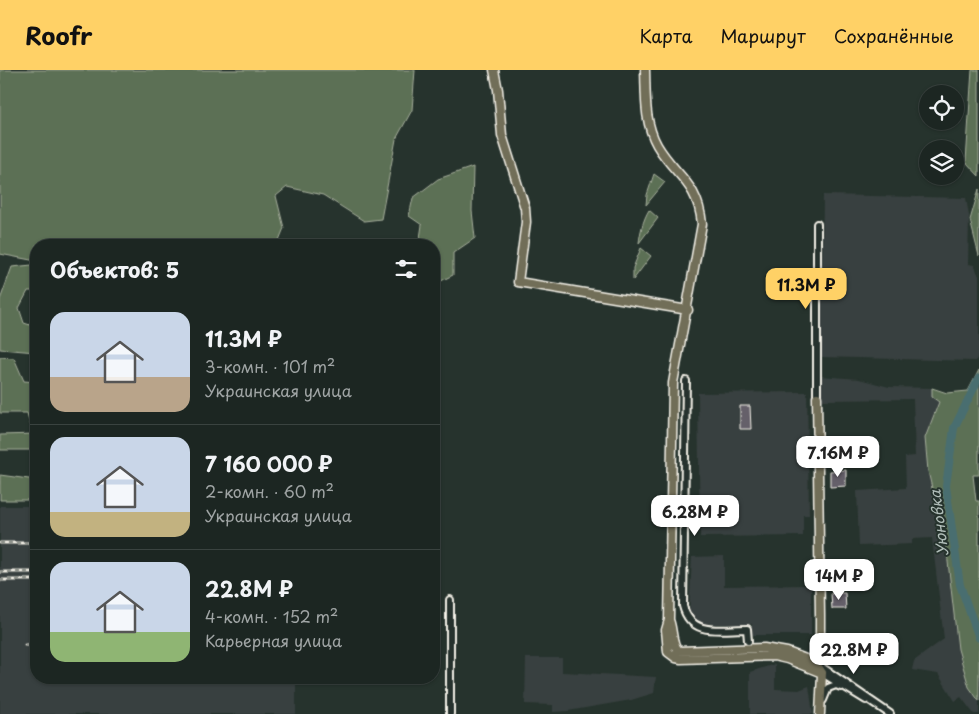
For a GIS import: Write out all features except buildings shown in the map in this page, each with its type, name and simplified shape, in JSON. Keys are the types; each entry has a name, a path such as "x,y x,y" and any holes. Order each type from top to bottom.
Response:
{"main road":[{"path":"494,70 502,135 524,208 526,222 518,282 688,310"},
{"path":"646,70 647,121 658,147 686,180 701,214 699,248 673,383 669,620 666,630 668,652 676,658 765,655 787,658 822,673"},
{"path":"817,397 820,630 816,663 822,673 821,714"},
{"path":"669,620 673,630 675,647 682,652 764,648 787,652 816,663"}],"street":[{"path":"817,224 817,397"},
{"path":"686,381 683,606 686,619 698,627 747,630 748,641"},
{"path":"450,600 450,714"},
{"path":"787,652 813,657 816,654 820,630"},
{"path":"816,663 890,714"},
{"path":"822,673 844,688 879,706"},
{"path":"821,714 826,691 834,686 844,688"}],"shaded area":[{"path":"823,195 966,198 969,216 968,264 974,265 979,276 979,356 975,361 821,357"},
{"path":"819,376 859,379 889,387 932,388 932,397 939,402 925,438 928,471 947,553 969,687 979,701 979,714 974,714 961,697 955,701 938,674 912,670 914,661 944,639 932,538 912,539 912,544 859,546 857,491 906,488 905,457 915,456 913,399 820,400"},
{"path":"807,392 809,515 803,515 803,536 700,537 698,393"},
{"path":"0,506 30,506 30,684 296,684 296,714 0,714"},
{"path":"724,556 724,586 811,585 811,635 752,635 752,624 697,624 689,615 692,557"},
{"path":"526,658 562,658 562,672 656,677 654,693 631,700 553,712 553,705 525,704"},
{"path":"775,664 775,689 799,690 809,686 813,714 750,714 750,672"}],"green space":[{"path":"0,70 415,70 412,110 396,139 381,219 364,221 323,195 287,187 276,196 284,228 279,239 30,239 30,260 0,254"},
{"path":"972,70 979,70 979,176 966,162"},
{"path":"473,167 472,211 475,238 453,253 453,275 440,282 440,239 420,239 422,225 409,216 413,198 438,179"},
{"path":"654,174 665,182 646,205 647,195"},
{"path":"979,189 979,256 970,220"},
{"path":"649,210 658,218 639,243 642,226"},
{"path":"641,248 651,256 633,280 633,268"},
{"path":"30,265 30,291 28,291 19,308 24,323 30,325 30,352 0,349 0,300 12,267"},
{"path":"0,357 14,358 24,381 30,382 30,424 27,413 0,413"},
{"path":"979,370 979,475 973,475 976,501 979,501 979,701 969,687 958,649 947,553 928,471 925,438 939,402 932,397 932,388 947,393 968,391"},
{"path":"30,434 30,450 0,450 0,435"},
{"path":"0,475 30,479 30,500 0,500"}],"waterway":[{"name":"Уюновка","path":"979,378 954,428 946,486 960,585 979,638"}],"railway":[{"path":"0,543 30,543"},
{"path":"0,572 30,572"},
{"path":"0,580 30,580"},
{"path":"25,645 30,645"}]}
